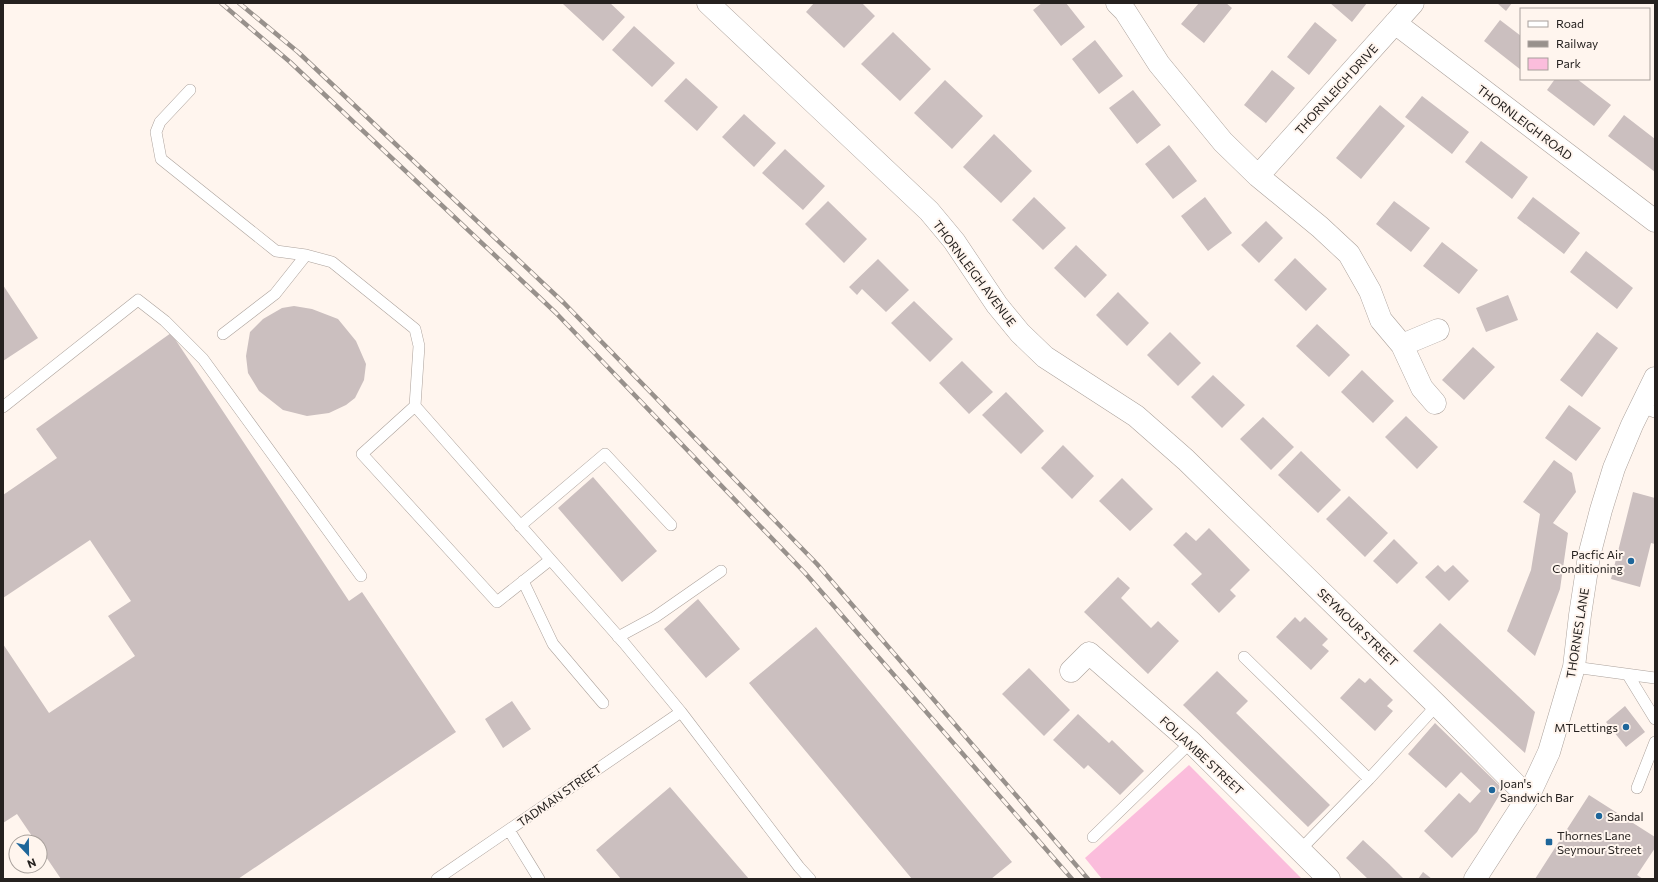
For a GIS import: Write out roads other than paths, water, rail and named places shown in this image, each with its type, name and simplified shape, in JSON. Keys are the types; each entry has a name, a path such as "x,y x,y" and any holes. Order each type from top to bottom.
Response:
{"street":[{"name":"THORNLEIGH AVENUE","path":"708,3 929,211 954,241 997,305 1020,333 1045,356 1136,416 1186,460"},
{"name":"THORNLEIGH DRIVE","path":"1258,176 1413,3"},
{"path":"1125,6 1159,64 1223,142 1258,176 1320,227 1349,254 1370,291 1381,320 1402,345 1422,388 1436,404"},
{"name":"THORNLEIGH ROAD","path":"1395,23 1655,221"},
{"path":"1402,345 1438,330"},
{"name":"THORNES LANE","path":"1475,879 1528,797 1549,752 1574,667 1589,556 1600,510 1614,468 1648,409 1655,378"},
{"name":"SEYMOUR STREET","path":"1186,460 1437,705 1528,797"},
{"name":"FOLJAMBE STREET","path":"1071,671 1089,653 1191,742 1329,879"}],"lane":[{"path":"190,90 160,122 156,132 161,158 276,251 306,255 332,262 415,329 419,346 415,406 362,454 497,602 550,560"},
{"path":"223,334 275,294 306,255"},
{"path":"3,407 138,300 165,322 203,359 361,576"},
{"path":"415,406 621,640 681,712 799,867 810,879"},
{"path":"520,526 605,454 671,525"},
{"path":"621,640 655,618 721,571"},
{"path":"523,581 554,644 603,702"},
{"path":"1244,657 1369,779"},
{"path":"1574,667 1655,678"},
{"path":"1628,675 1655,719"},
{"path":"1300,850 1369,779 1437,705"},
{"name":"TADMAN STREET","path":"437,879 681,712"},
{"path":"1093,837 1191,742"},
{"path":"1637,788 1655,742"},
{"path":"509,830 539,879"}],"railway":[{"path":"221,3 290,62 556,313 805,573 1072,879"},
{"path":"239,3 298,52 564,303 817,564 1088,879"}],"place":[{"name":"Pacfic Air Conditioning","path":"1631,561"},
{"name":"MTLettings","path":"1626,727"},
{"name":"Joan's Sandwich Bar","path":"1492,790"},
{"name":"Sandal","path":"1599,816"},
{"name":"Thornes Lane Seymour Street","path":"1549,842"}]}
